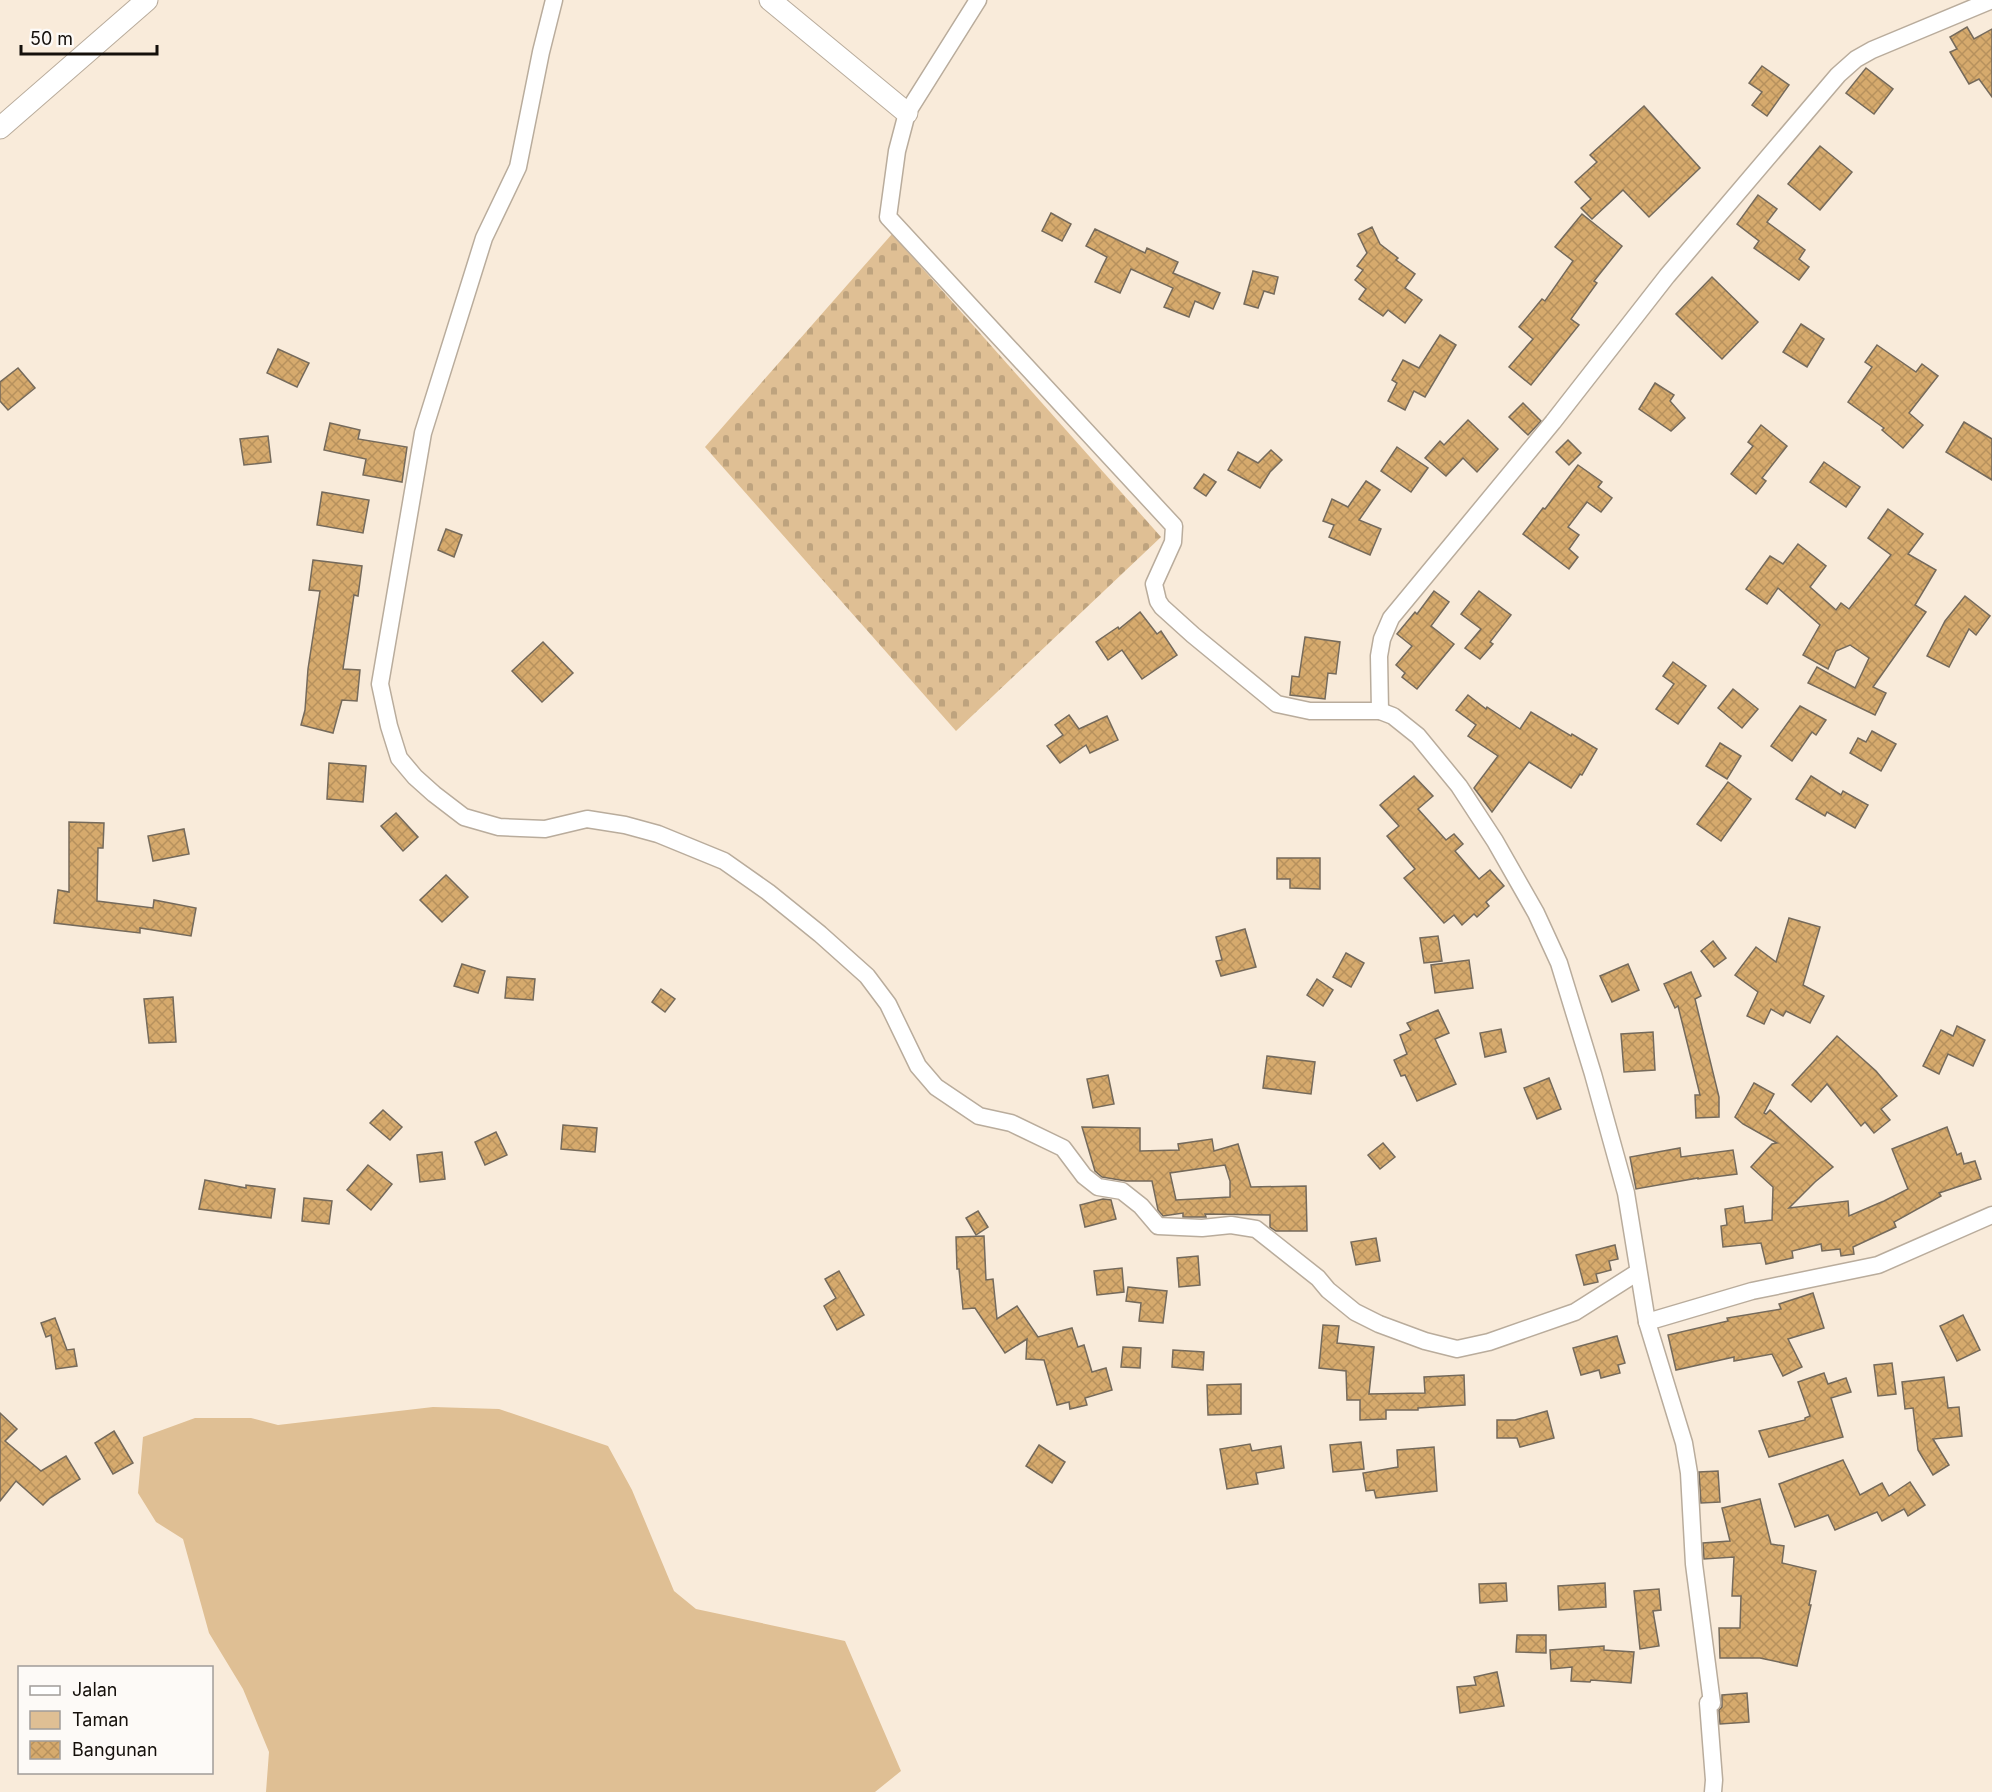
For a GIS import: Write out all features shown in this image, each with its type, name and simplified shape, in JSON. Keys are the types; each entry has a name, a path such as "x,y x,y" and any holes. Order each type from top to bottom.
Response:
{"street":[{"path":"0,128 147,0"},
{"path":"554,0 518,167 484,237 423,433 380,684 399,758 415,777 464,817 499,827 545,829 587,819 626,825 658,834 724,861 777,899 867,976 888,1004 918,1066 936,1087 979,1116 1011,1123 1063,1148 1084,1176 1098,1187 1122,1191 1141,1206 1158,1226 1202,1228 1231,1225 1256,1229 1318,1278 1328,1290 1355,1312 1379,1324 1425,1341 1457,1348 1489,1342 1575,1312 1638,1272"},
{"path":"770,0 908,113"},
{"path":"978,0 908,113 897,151 888,217 1174,526 1173,542 1154,584 1158,601 1162,607 1193,636 1277,704 1310,711 1380,711 1393,716 1418,736 1459,786 1496,841 1536,913 1559,963 1626,1193 1647,1322 1684,1443 1689,1473 1694,1564 1712,1703 1708,1703 1713,1792"},
{"path":"1380,711 1378,656 1391,618 1553,422 1666,276 1856,58 1992,0"},
{"path":"1647,1322 1752,1291 1878,1265 1992,1215"}],"green space":[{"path":"892,234 1161,537 956,731 705,447"},
{"path":"433,1407 499,1409 608,1446 632,1490 674,1591 696,1609 845,1641 901,1771 875,1792 266,1792 269,1752 243,1689 209,1633 183,1539 156,1522 138,1493 143,1437 195,1418 251,1418 278,1425"}],"building":[{"path":"1967,27 1974,39 1992,29 1992,97 1979,79 1969,84 1950,52 1957,49 1950,37"},
{"path":"1762,66 1789,85 1767,116 1752,105 1762,92 1749,83"},
{"path":"1866,68 1893,89 1874,114 1846,93"},
{"path":"1644,106 1700,168 1649,217 1623,190 1592,219 1581,208 1591,199 1575,182 1597,162 1590,155"},
{"path":"1820,146 1852,172 1820,210 1788,184"},
{"path":"1758,195 1777,209 1767,222 1805,250 1799,259 1809,267 1799,280 1754,248 1759,241 1737,224"},
{"path":"1051,213 1071,224 1062,241 1042,231"},
{"path":"1582,214 1622,246 1594,281 1597,283 1571,319 1579,325 1531,385 1509,367 1533,339 1519,327 1542,299 1545,301 1573,261 1555,247"},
{"path":"1372,227 1380,244 1415,274 1405,288 1422,300 1405,323 1388,310 1383,316 1359,299 1366,289 1355,280 1363,270 1357,266 1367,253 1358,234"},
{"path":"1095,229 1145,253 1147,248 1178,262 1173,273 1220,293 1213,309 1195,301 1189,317 1164,307 1173,288 1131,269 1120,293 1095,282 1107,257 1086,246"},
{"path":"1253,271 1278,277 1274,294 1264,291 1258,308 1244,304"},
{"path":"1712,277 1758,322 1722,359 1676,314"},
{"path":"1801,324 1824,339 1807,367 1783,352"},
{"path":"1440,335 1456,345 1425,397 1414,391 1405,410 1388,401 1397,383 1392,380 1403,360 1419,368"},
{"path":"1877,345 1916,372 1922,364 1938,376 1909,413 1923,425 1903,448 1882,430 1884,428 1848,402 1872,367 1865,362"},
{"path":"278,349 309,363 297,387 267,373"},
{"path":"18,368 35,388 8,410 0,401 0,382"},
{"path":"1655,383 1674,395 1670,401 1685,418 1671,431 1639,409"},
{"path":"1523,403 1541,421 1528,435 1509,417"},
{"path":"1468,420 1498,449 1477,472 1463,458 1446,476 1425,458 1440,441 1444,445"},
{"path":"1964,422 1992,439 1992,480 1946,452"},
{"path":"330,423 360,430 358,439 407,447 402,482 363,475 366,459 324,450"},
{"path":"1761,425 1787,446 1762,478 1766,481 1756,494 1731,474 1753,446 1748,442"},
{"path":"268,436 271,462 244,465 240,439"},
{"path":"1568,440 1581,453 1569,465 1556,452"},
{"path":"1397,447 1428,468 1411,492 1381,471"},
{"path":"1271,450 1282,460 1270,472 1260,488 1228,470 1238,452 1258,463"},
{"path":"1824,462 1860,487 1846,507 1810,482"},
{"path":"1578,465 1602,482 1598,487 1612,498 1601,512 1587,502 1568,527 1579,535 1569,549 1578,557 1569,569 1523,534"},
{"path":"1204,474 1216,482 1206,496 1194,488"},
{"path":"1366,481 1380,490 1359,520 1381,529 1370,555 1329,537 1334,525 1323,521 1332,499 1348,507"},
{"path":"322,492 369,500 363,533 317,525"},
{"path":"1888,509 1923,534 1908,554 1936,570 1915,605 1926,612 1873,687 1886,693 1875,715 1808,683 1817,667 1855,688 1869,658 1850,645 1836,651 1828,669 1803,655 1820,625 1778,588 1767,604 1746,589 1770,556 1783,564 1798,544 1826,566 1810,587 1836,610 1841,603 1849,609 1891,555 1868,538"},
{"path":"446,529 462,535 454,557 438,550"},
{"path":"313,560 362,566 358,596 354,595 343,669 360,670 357,701 342,700 333,733 301,725 305,710 308,669 320,591 309,590"},
{"path":"1434,591 1449,602 1431,626 1454,644 1417,689 1402,677 1405,673 1396,665 1412,646 1397,634 1415,612 1417,614"},
{"path":"1479,591 1511,615 1490,642 1493,644 1480,659 1465,648 1481,629 1461,614"},
{"path":"1965,596 1990,616 1976,635 1969,629 1949,667 1927,656 1945,621"},
{"path":"1140,612 1157,634 1161,631 1177,655 1142,679 1122,650 1108,660 1096,642 1118,627 1119,629"},
{"path":"1305,637 1340,642 1336,674 1328,673 1325,699 1290,695 1292,676 1299,677"},
{"path":"543,642 573,673 542,702 512,671"},
{"path":"1673,662 1706,686 1678,724 1656,709 1674,684 1663,676"},
{"path":"1733,689 1758,709 1742,728 1718,708"},
{"path":"1468,695 1486,709 1487,707 1520,729 1531,712 1597,749 1582,775 1580,774 1571,788 1529,762 1492,812 1474,788 1498,756 1468,736 1476,725 1456,710"},
{"path":"1800,706 1826,720 1816,735 1812,732 1792,761 1771,746"},
{"path":"1069,715 1079,729 1107,716 1118,740 1090,753 1086,745 1060,763 1047,746 1063,735 1055,725"},
{"path":"1872,731 1896,744 1881,771 1850,753 1858,738 1866,742"},
{"path":"1720,743 1741,756 1727,779 1706,766"},
{"path":"329,763 366,766 363,802 327,799"},
{"path":"1414,776 1433,796 1418,809 1446,840 1454,834 1463,844 1455,851 1479,879 1490,870 1504,886 1486,902 1489,906 1477,917 1474,914 1462,925 1454,915 1444,923 1404,878 1415,869 1387,836 1399,826 1380,805"},
{"path":"1811,776 1841,795 1843,791 1868,805 1855,828 1827,812 1825,816 1796,799"},
{"path":"1728,782 1751,799 1721,841 1697,824"},
{"path":"396,813 418,837 403,851 381,826"},
{"path":"69,822 104,823 103,848 98,848 97,901 153,908 154,900 196,908 191,936 140,928 140,933 54,923 58,890 69,892"},
{"path":"184,829 189,854 153,861 148,836"},
{"path":"1277,858 1320,858 1320,889 1290,888 1290,879 1277,879"},
{"path":"446,875 468,897 442,922 420,900"},
{"path":"1789,918 1820,927 1803,985 1824,996 1810,1023 1786,1011 1783,1016 1771,1009 1764,1024 1747,1016 1758,992 1735,975 1756,947 1776,962"},
{"path":"1245,929 1256,967 1221,976 1216,961 1222,960 1216,937"},
{"path":"1438,936 1442,961 1424,963 1420,938"},
{"path":"1713,941 1726,958 1714,967 1701,951"},
{"path":"1346,953 1364,963 1351,987 1333,977"},
{"path":"1469,960 1473,988 1435,993 1431,965"},
{"path":"462,964 485,971 478,993 454,986"},
{"path":"1628,964 1639,990 1612,1002 1600,976"},
{"path":"1691,972 1701,996 1695,999 1719,1097 1719,1117 1696,1118 1695,1095 1700,1095 1678,1006 1675,1008 1664,984"},
{"path":"507,977 535,979 533,1000 505,998"},
{"path":"1317,979 1333,990 1323,1006 1307,995"},
{"path":"661,989 675,999 665,1012 652,1002"},
{"path":"173,997 176,1042 149,1043 144,999"},
{"path":"1438,1010 1449,1033 1435,1039 1456,1084 1417,1101 1405,1075 1401,1076 1394,1060 1407,1054 1400,1035 1411,1030 1407,1023"},
{"path":"1957,1026 1985,1040 1973,1066 1948,1054 1939,1074 1923,1066 1941,1030 1953,1036"},
{"path":"1501,1029 1506,1052 1485,1057 1480,1033"},
{"path":"1653,1032 1655,1070 1624,1072 1621,1034"},
{"path":"1837,1036 1876,1071 1897,1096 1881,1109 1890,1120 1874,1133 1865,1122 1861,1126 1827,1084 1811,1102 1792,1085"},
{"path":"1267,1056 1315,1062 1311,1094 1263,1088"},
{"path":"1108,1075 1114,1104 1093,1108 1087,1079"},
{"path":"1549,1078 1561,1109 1537,1119 1524,1088"},
{"path":"1754,1083 1774,1094 1764,1113 1770,1110 1833,1167 1789,1208 1848,1201 1849,1216 1908,1189 1892,1149 1947,1127 1957,1155 1961,1153 1964,1164 1975,1161 1981,1179 1939,1193 1941,1196 1894,1222 1896,1227 1853,1247 1854,1254 1841,1256 1840,1249 1822,1251 1821,1244 1792,1251 1793,1258 1766,1264 1761,1243 1723,1247 1721,1226 1727,1225 1725,1209 1743,1206 1745,1223 1772,1220 1773,1187 1751,1167 1772,1144 1777,1143 1735,1117"},
{"path":"383,1110 402,1127 390,1140 370,1123"},
{"path":"563,1125 597,1128 595,1152 561,1149"},
{"path":"1082,1127 1140,1128 1140,1151 1179,1150 1178,1144 1212,1139 1214,1151 1238,1144 1251,1187 1306,1186 1307,1231 1276,1231 1270,1227 1270,1215 1205,1214 1206,1217 1183,1217 1183,1213 1163,1216 1158,1210 1152,1181 1126,1181 1102,1177 1095,1171","holes":["1225,1165 1230,1181 1230,1197 1176,1200 1170,1173"]},
{"path":"496,1132 507,1155 485,1165 475,1142"},
{"path":"1383,1143 1395,1157 1380,1169 1368,1155"},
{"path":"1680,1148 1681,1157 1733,1150 1737,1174 1636,1189 1630,1157"},
{"path":"442,1152 445,1179 420,1182 417,1155"},
{"path":"368,1165 392,1184 371,1210 347,1190"},
{"path":"205,1180 246,1188 246,1185 275,1189 271,1218 199,1209"},
{"path":"304,1198 332,1201 329,1224 302,1221"},
{"path":"1103,1199 1111,1200 1116,1219 1085,1227 1080,1205"},
{"path":"978,1211 988,1227 976,1235 966,1218"},
{"path":"984,1236 986,1280 993,1279 997,1319 1017,1306 1038,1337 1072,1328 1078,1347 1084,1345 1092,1372 1106,1368 1112,1390 1085,1398 1087,1405 1070,1409 1069,1402 1057,1405 1044,1360 1026,1359 1027,1339 1005,1353 975,1308 963,1309 959,1269 957,1269 956,1237"},
{"path":"1376,1238 1380,1261 1356,1265 1351,1242"},
{"path":"1615,1245 1618,1259 1609,1261 1611,1270 1596,1274 1598,1282 1584,1285 1576,1255"},
{"path":"1198,1256 1200,1285 1179,1287 1177,1258"},
{"path":"1122,1268 1124,1292 1097,1295 1094,1271"},
{"path":"839,1271 864,1315 837,1330 824,1306 836,1298 825,1279"},
{"path":"1128,1287 1167,1291 1163,1323 1139,1321 1141,1303 1126,1301"},
{"path":"1813,1293 1824,1328 1788,1339 1802,1367 1783,1376 1772,1354 1734,1361 1734,1357 1676,1370 1668,1335 1728,1321 1727,1318 1781,1309 1779,1304"},
{"path":"1963,1315 1980,1350 1957,1361 1940,1326"},
{"path":"55,1318 67,1350 74,1349 77,1366 56,1369 51,1335 46,1337 41,1323"},
{"path":"1323,1325 1339,1326 1337,1343 1374,1347 1369,1394 1425,1393 1424,1377 1464,1375 1465,1405 1418,1408 1418,1410 1386,1410 1386,1419 1360,1420 1360,1400 1347,1400 1346,1371 1319,1368"},
{"path":"1617,1336 1625,1363 1618,1365 1620,1373 1601,1378 1599,1370 1581,1375 1573,1348"},
{"path":"1123,1347 1141,1348 1140,1368 1121,1367"},
{"path":"1173,1350 1204,1352 1203,1370 1172,1367"},
{"path":"1892,1363 1896,1394 1878,1396 1874,1365"},
{"path":"1824,1373 1828,1384 1846,1378 1851,1392 1831,1398 1843,1437 1769,1457 1759,1431 1805,1420 1810,1416 1798,1382"},
{"path":"1944,1377 1948,1408 1959,1407 1962,1436 1933,1439 1949,1465 1933,1475 1918,1450 1913,1408 1905,1409 1902,1382"},
{"path":"1241,1384 1241,1414 1208,1415 1207,1385"},
{"path":"1547,1411 1554,1438 1520,1447 1517,1438 1497,1438 1497,1420 1515,1420"},
{"path":"0,1413 17,1429 5,1441 41,1471 66,1456 80,1479 43,1505 16,1481 0,1501"},
{"path":"114,1431 133,1463 113,1474 95,1443"},
{"path":"1361,1442 1364,1469 1333,1472 1330,1445"},
{"path":"1250,1444 1252,1451 1281,1446 1284,1468 1256,1473 1258,1484 1227,1489 1220,1449"},
{"path":"1039,1445 1065,1462 1052,1483 1026,1466"},
{"path":"1434,1447 1437,1491 1376,1498 1374,1490 1366,1491 1363,1473 1398,1467 1397,1450"},
{"path":"1843,1460 1860,1495 1882,1483 1889,1496 1910,1482 1925,1505 1908,1516 1904,1509 1882,1521 1877,1512 1835,1530 1828,1515 1795,1527 1779,1484"},
{"path":"1718,1471 1720,1502 1701,1503 1699,1472"},
{"path":"1760,1499 1771,1544 1784,1546 1782,1563 1816,1571 1797,1666 1760,1658 1720,1658 1719,1628 1740,1628 1741,1596 1732,1596 1734,1557 1704,1559 1703,1543 1730,1541 1722,1508"},
{"path":"1506,1583 1507,1601 1480,1603 1479,1584"},
{"path":"1605,1583 1606,1607 1559,1610 1558,1586"},
{"path":"1659,1589 1661,1610 1653,1611 1659,1646 1640,1649 1634,1591"},
{"path":"1517,1635 1546,1635 1546,1653 1516,1652"},
{"path":"1604,1646 1604,1650 1634,1652 1631,1683 1571,1681 1572,1667 1551,1669 1550,1650"},
{"path":"1497,1672 1504,1706 1460,1713 1457,1687 1476,1685 1474,1677"},
{"path":"1747,1693 1749,1722 1720,1724 1719,1710 1722,1707 1722,1695"}]}
